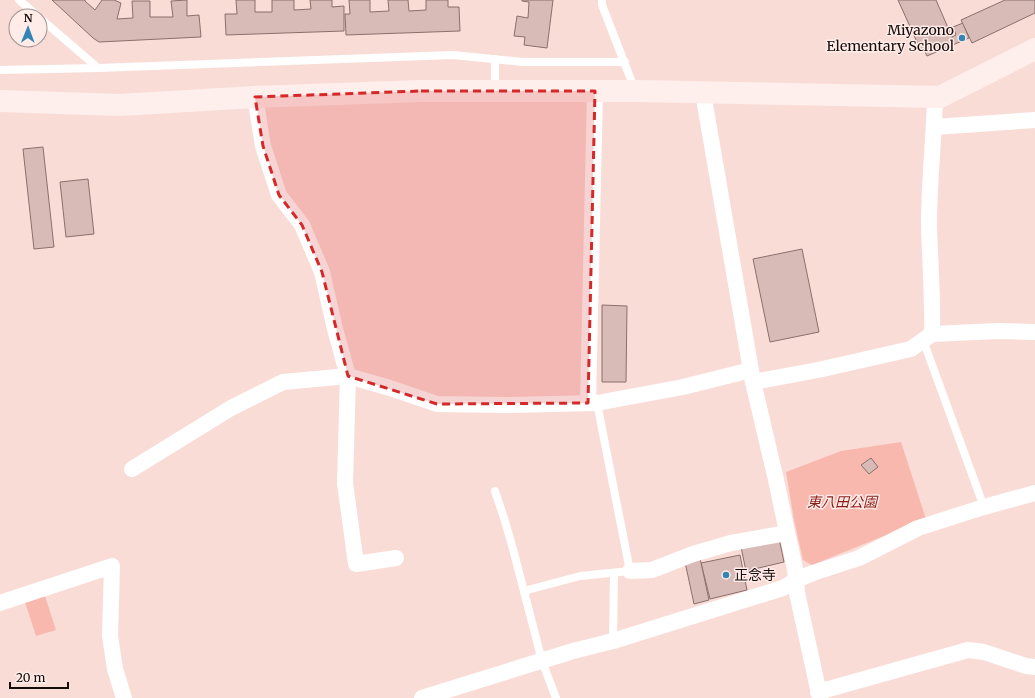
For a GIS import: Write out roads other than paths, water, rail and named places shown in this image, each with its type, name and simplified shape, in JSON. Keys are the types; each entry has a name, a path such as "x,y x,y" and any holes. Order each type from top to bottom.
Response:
{"street":[{"path":"0,101 120,104 421,91 636,91 940,97 1035,49"},
{"path":"593,403 595,91"},
{"path":"703,93 752,376 776,480 794,569 797,593 819,695 968,650 984,652 1026,666 1035,667"},
{"path":"255,97 263,146 279,195 302,224 322,272 334,329 348,376 345,483 356,564 396,558"},
{"path":"928,337 933,312 929,224 935,97"},
{"path":"934,127 1035,120"},
{"path":"132,469 231,408 283,382 348,376 437,404 506,406 593,403 752,376 818,370 911,349 928,337 998,331 1035,332"},
{"path":"422,698 783,588 796,580 813,573 859,558 918,528 984,507 1035,493"},
{"path":"630,571 652,570 693,554 732,543 787,533"},
{"path":"0,603 112,566 110,636 115,669 124,698"}],"lane":[{"path":"19,0 28,8"},
{"path":"602,0 602,5 636,91"},
{"path":"48,25 98,68"},
{"path":"0,70 98,68 453,55 522,62 625,62"},
{"path":"495,59 495,91"},
{"path":"928,337 984,507"},
{"path":"524,591 580,576 630,571 593,403"},
{"path":"495,491 504,518 542,661 556,698"},
{"path":"613,641 614,573"}],"place":[{"name":"Miyazono Elementary School","path":"962,38"},
{"name":"正念寺","path":"726,575"}],"park label":[{"name":"東八田公園","path":"842,502"}]}
